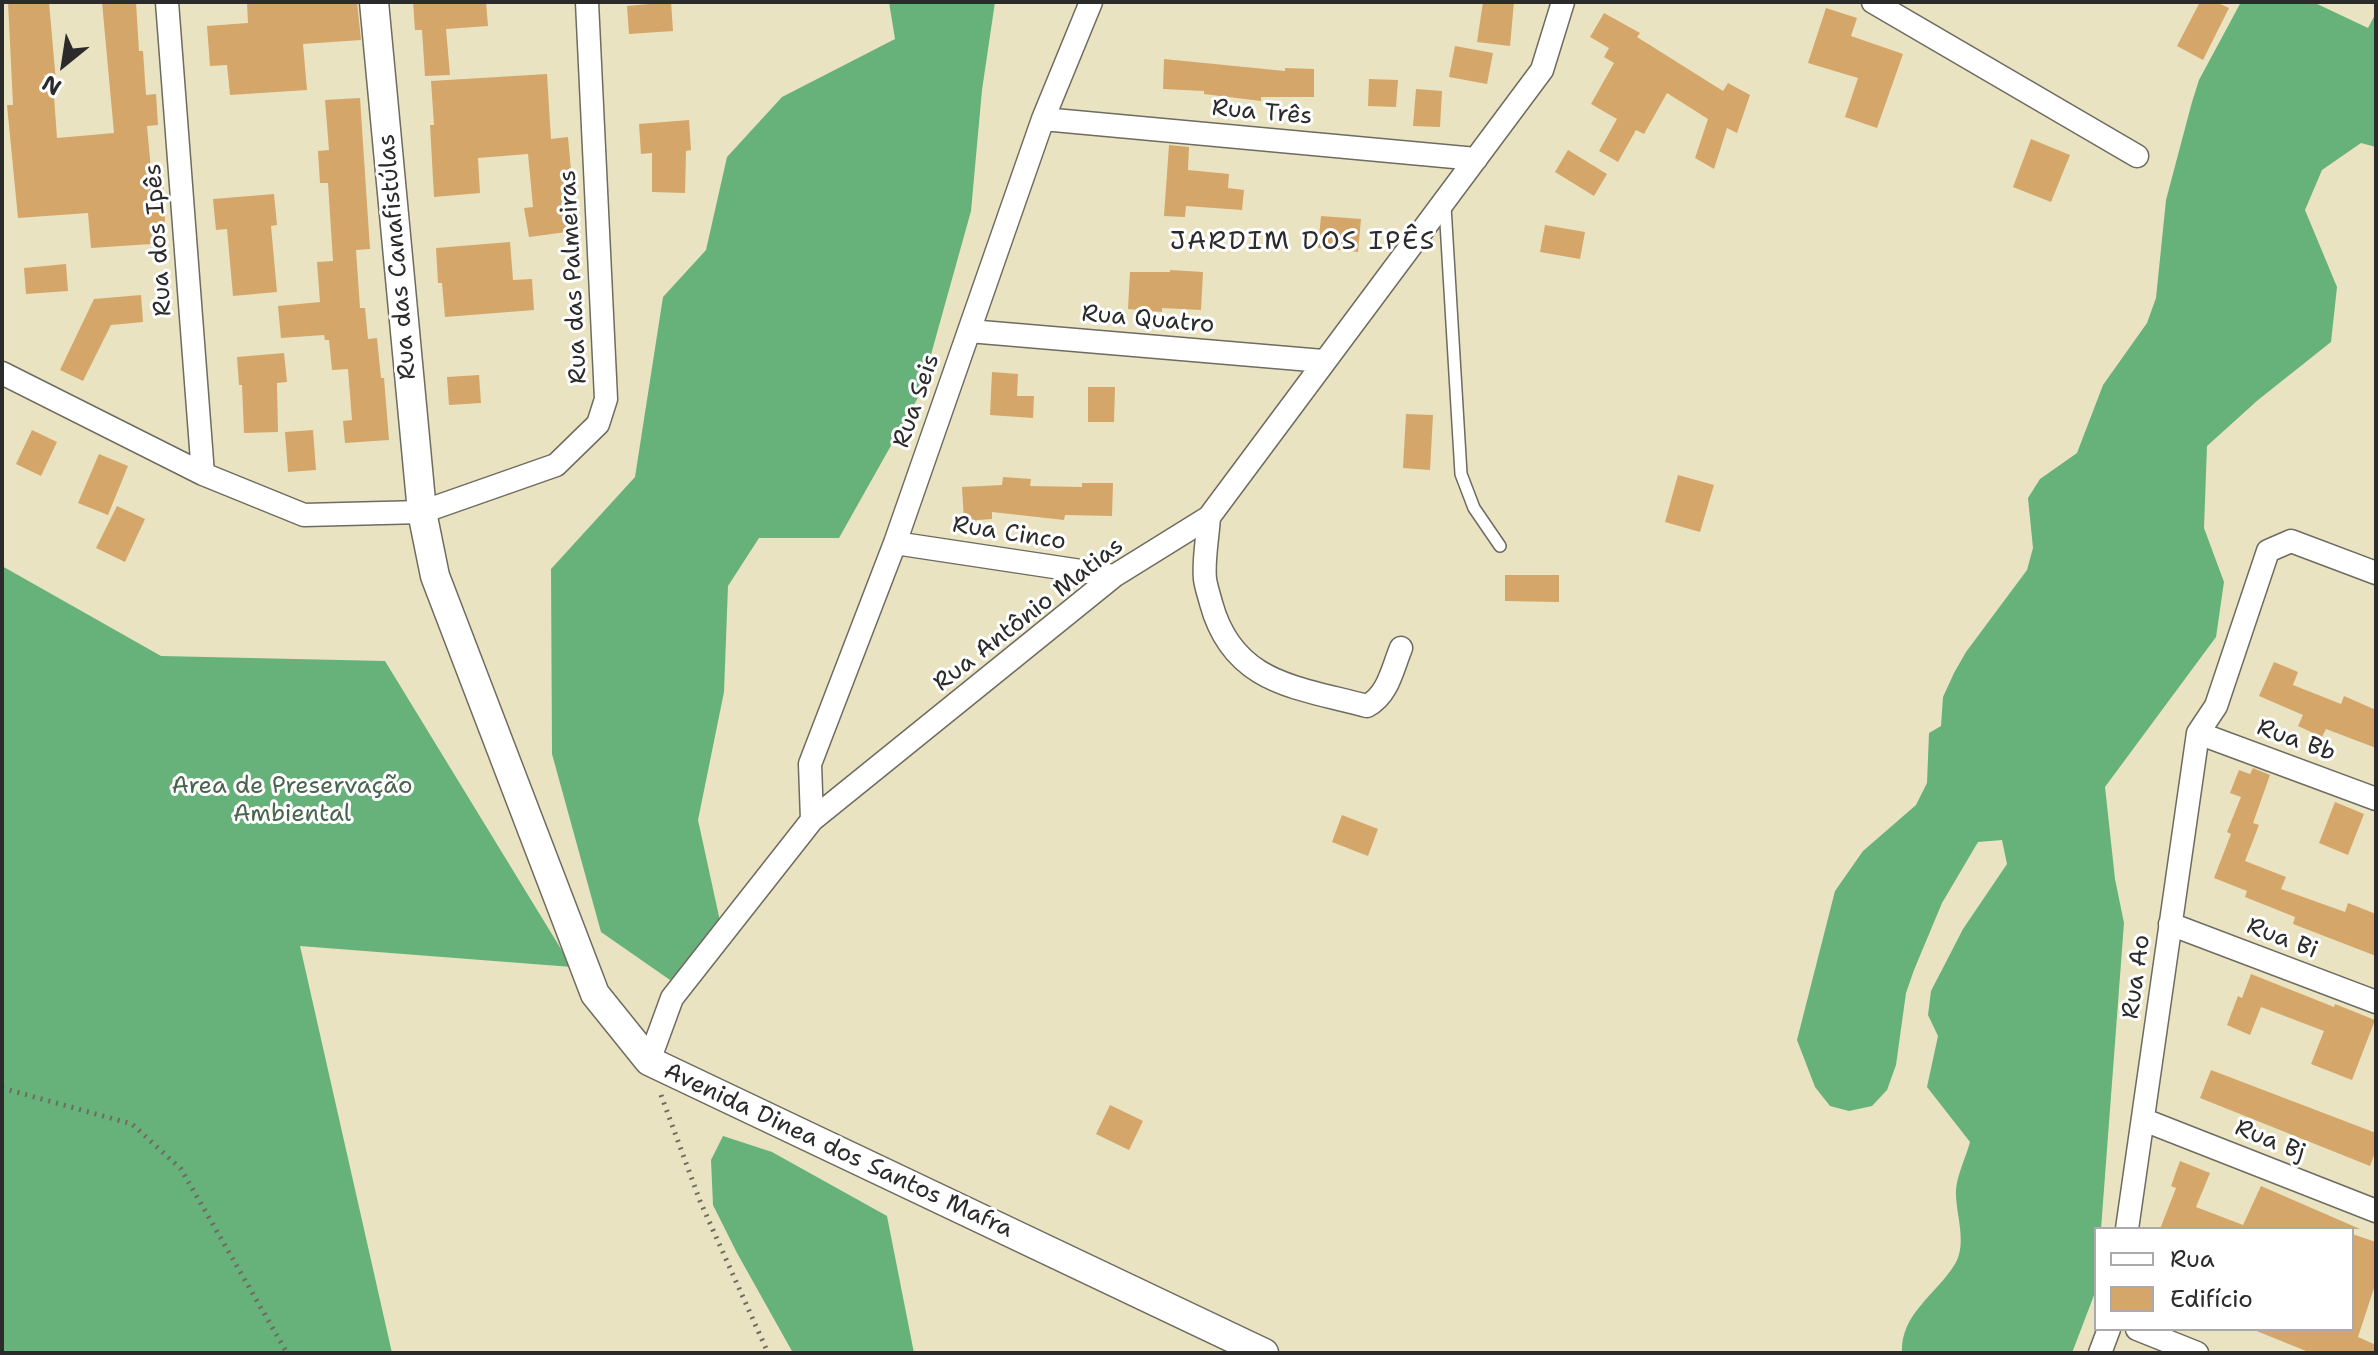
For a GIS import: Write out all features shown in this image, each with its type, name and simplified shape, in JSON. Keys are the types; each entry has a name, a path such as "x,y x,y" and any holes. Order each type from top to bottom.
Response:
{"street":[{"name":"Rua dos Ipês","path":"167,2 203,474"},
{"name":"Rua das Canafistúlas","path":"374,2 422,512"},
{"name":"Rua das Palmeiras","path":"2,373 203,474 304,515 422,512 556,465 598,424 606,399 587,2"},
{"name":"Rua Seis","path":"812,820 810,764 895,543 1043,119 1091,2"},
{"name":"Rua Antônio Matias","path":"649,1061 672,998 812,820 1114,576 1209,517 1542,70 1563,2"},
{"path":"1873,2 2137,156"},
{"name":"Rua Três","path":"1043,119 1476,159"},
{"name":"Rua Quatro","path":"969,331 1323,361"},
{"name":"Avenida Dinea dos Santos Mafra","path":"422,512 435,576 595,994 649,1061 1264,1353"},
{"path":"1209,517 1204,578 1214,615 1227,643 1251,668 1276,681 1367,706 1378,700 1385,689 1401,648"},
{"path":"2198,733 2216,706 2268,551 2291,541 2376,573"},
{"name":"Rua Cinco","path":"895,543 1114,576"},
{"name":"Rua Bb","path":"2198,733 2376,799"},
{"name":"Rua Ao","path":"2127,1227 2198,733"},
{"name":"Rua Bi","path":"2170,924 2376,1002"},
{"name":"Rua Bj","path":"2144,1120 2376,1211"},
{"path":"2100,1353 2108,1331"},
{"path":"2142,1331 2197,1353"}],"lane":[{"path":"1445,201 1461,474 1474,508 1500,546"}],"path":[{"path":"649,1061 700,1201 768,1353"},
{"path":"2,1088 132,1124 181,1169 287,1353"}],"green space":[{"path":"889,2 995,2 982,90 971,211 920,394 839,538 759,538 728,586 724,692 698,820 720,921 699,959 670,980 601,932 552,754 551,569 635,477 663,297 706,250 727,157 782,97 895,39"},
{"path":"2241,2 2313,2 2368,28 2376,13 2376,147 2361,143 2322,170 2305,210 2337,287 2331,342 2258,400 2207,446 2204,528 2224,582 2216,637 2105,787 2115,879 2124,923 2101,1227 2094,1227 2094,1295 2072,1353 1902,1353 1903,1339 1913,1316 1959,1256 1961,1237 1956,1190 1970,1142 1927,1087 1938,1036 1928,1015 1931,991 1963,929 2007,864 2002,840 1978,842 1942,903 1906,993 1896,1065 1887,1090 1872,1106 1849,1111 1830,1106 1815,1087 1797,1040 1835,891 1863,851 1916,805 1927,783 1929,733 1941,726 1943,697 1954,673 2027,570 2033,548 2028,498 2040,479 2077,453 2103,385 2147,323 2156,298 2166,200 2199,80"},
{"name":"Area de Preservação Ambiental","path":"2,566 161,656 385,661 572,967 300,946 392,1353 2,1353"},
{"path":"723,1136 772,1152 887,1216 914,1353 793,1353 713,1205 711,1160"}],"building":[{"path":"8,2 49,2 57,138 114,133 102,2 136,2 146,95 156,94 158,125 147,126 152,181 163,180 166,243 91,248 88,213 18,218 7,105 13,105"},
{"path":"247,2 357,2 361,40 303,44 307,90 230,95 227,65 210,66 207,26 248,23"},
{"path":"413,2 486,2 488,26 446,29 450,75 425,76 422,30 415,30"},
{"path":"671,2 673,31 629,34 627,6"},
{"path":"1483,2 1514,2 1510,46 1477,42"},
{"path":"2200,2 2216,2 2229,8 2203,60 2177,46"},
{"path":"1826,8 1857,18 1851,36 1903,54 1877,128 1845,117 1858,78 1808,63"},
{"path":"1604,13 1640,33 1637,37 1723,91 1728,83 1750,95 1737,133 1727,128 1714,169 1695,158 1708,119 1667,93 1644,134 1636,130 1618,162 1599,151 1617,119 1591,104 1614,63 1604,57 1609,48 1590,37"},
{"path":"1455,46 1493,53 1487,84 1449,77"},
{"path":"1164,59 1285,71 1285,68 1314,69 1314,97 1261,97 1261,101 1204,94 1204,91 1163,89"},
{"path":"547,74 551,139 568,137 573,192 568,193 574,231 529,237 524,208 533,207 528,154 478,158 480,193 434,197 431,81"},
{"path":"1369,79 1398,80 1396,107 1368,106"},
{"path":"1416,89 1442,91 1440,127 1413,126"},
{"path":"360,98 370,249 356,250 360,308 365,308 368,339 377,338 389,440 345,443 343,421 352,420 348,369 332,370 329,340 325,340 324,335 281,338 278,306 320,302 317,262 333,261 328,183 320,183 318,151 329,150 325,100"},
{"path":"689,120 691,150 686,151 685,193 652,192 652,153 641,154 639,124"},
{"path":"2031,139 2070,155 2051,202 2013,187"},
{"path":"1169,145 1189,147 1188,170 1229,174 1228,188 1244,190 1242,210 1186,206 1185,217 1164,216"},
{"path":"1568,150 1607,174 1594,196 1555,172"},
{"path":"274,194 277,225 271,226 277,292 233,296 227,229 216,230 213,199"},
{"path":"1321,216 1361,219 1358,252 1318,248"},
{"path":"1545,225 1585,232 1580,259 1540,252"},
{"path":"510,242 513,280 532,279 534,310 445,317 442,283 438,283 436,248"},
{"path":"66,264 68,291 26,294 24,268"},
{"path":"1130,272 1203,272 1201,310 1162,308 1162,312 1128,309"},
{"path":"141,295 143,322 111,325 83,381 60,370 94,299"},
{"path":"284,353 287,382 277,383 278,432 244,433 242,385 239,385 237,357"},
{"path":"992,372 1018,374 1017,396 1034,396 1033,418 990,415"},
{"path":"479,375 481,403 449,405 447,377"},
{"path":"1088,387 1115,387 1114,422 1088,422"},
{"path":"1406,414 1433,415 1430,470 1403,468"},
{"path":"32,430 57,442 41,476 16,464"},
{"path":"313,430 316,470 288,472 285,432"},
{"path":"99,454 128,466 108,515 78,503"},
{"path":"1678,475 1714,485 1700,532 1665,522"},
{"path":"1003,477 1031,479 1030,486 1082,487 1082,483 1113,483 1112,516 1065,515 1064,520 992,512 992,519 964,521 962,487 1002,485"},
{"path":"117,506 145,519 125,562 96,548"},
{"path":"1505,575 1559,575 1559,602 1505,601"},
{"path":"2274,662 2298,672 2293,685 2341,704 2344,696 2376,710 2376,748 2326,729 2322,737 2298,726 2303,715 2259,696"},
{"path":"2253,768 2270,775 2253,823 2259,825 2245,861 2286,877 2281,889 2345,912 2348,903 2376,914 2376,956 2293,924 2295,917 2245,897 2247,891 2214,878 2241,797 2230,793 2239,770 2250,774"},
{"path":"2335,802 2364,814 2348,855 2319,843"},
{"path":"1342,815 1378,829 1368,856 1332,842"},
{"path":"2251,974 2375,1020 2352,1080 2311,1064 2324,1031 2261,1007 2250,1035 2227,1025"},
{"path":"2211,1070 2376,1133 2376,1150 2370,1166 2200,1098"},
{"path":"1110,1105 1143,1121 1129,1150 1096,1134"},
{"path":"2180,1161 2210,1173 2196,1207 2243,1225 2261,1186 2360,1229 2161,1227 2176,1188 2171,1186"},
{"path":"2354,1235 2376,1242 2376,1282 2358,1337 2376,1345 2376,1353 2311,1353 2256,1331 2354,1331"}],"district":[{"name":"JARDIM DOS IPÊS","path":"1303,242"}]}
